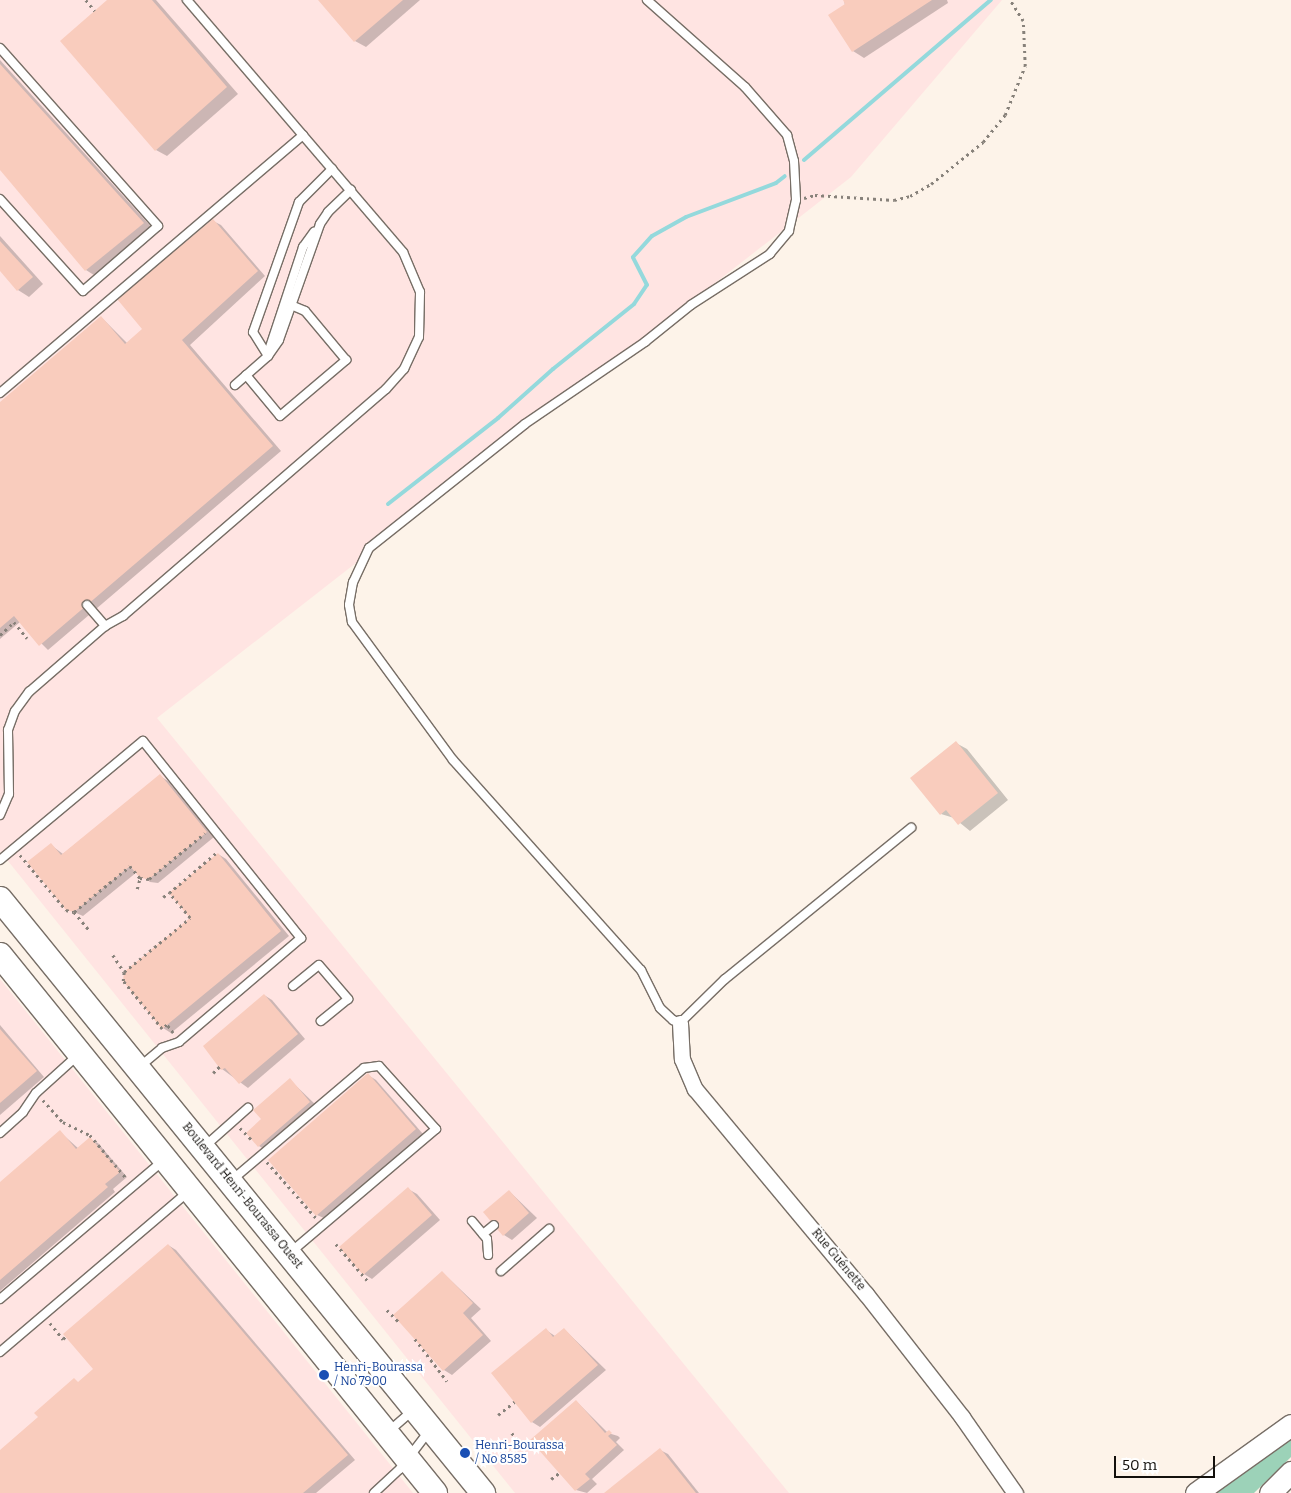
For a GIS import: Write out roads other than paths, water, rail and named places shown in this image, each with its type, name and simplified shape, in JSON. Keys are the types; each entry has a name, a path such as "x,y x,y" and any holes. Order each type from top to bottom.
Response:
{"main road":[{"name":"Boulevard Henri-Bourassa Ouest","path":"0,899 483,1493"},
{"path":"0,956 435,1493"}],"street":[{"name":"Rue Guénette","path":"680,1022 682,1059 695,1089 866,1294 962,1417 1015,1493"},
{"path":"1196,1493 1291,1425"},
{"path":"1270,1493 1291,1472"}],"lane":[{"path":"0,815 9,794 4,759 8,730 19,705 36,686 105,626 123,616 385,390 409,361 422,319 415,275 403,252 188,0"},
{"path":"647,0 744,88 787,135 794,161 796,200 789,231 770,254 691,305 646,342 525,424 396,525 364,555 350,596 349,614 357,632 453,760 641,970 660,1008 680,1022 725,979 911,828"},
{"path":"0,48 158,226 83,292 0,199"},
{"path":"0,393 303,135"},
{"path":"268,356 253,332 299,202 332,169"},
{"path":"268,356 302,247 328,212 350,190"},
{"path":"235,385 268,356 279,340 320,224"},
{"path":"246,375 280,416 346,360 305,310 291,305"},
{"path":"87,605 105,626"},
{"path":"0,860 143,741 301,938 180,1042 162,1048 138,1068"},
{"path":"293,986 319,964 348,999 321,1021"},
{"path":"0,1133 23,1112 36,1093 80,1054"},
{"path":"230,1181 364,1068 379,1066 436,1129 289,1254"},
{"path":"203,1148 248,1108"},
{"path":"0,1299 165,1160"},
{"path":"0,1352 190,1191"},
{"path":"472,1221 487,1239 488,1256"},
{"path":"483,1234 494,1225"},
{"path":"501,1271 549,1229"},
{"path":"386,1433 415,1409"},
{"path":"374,1493 408,1459 430,1430"}],"waterway":[{"path":"804,160 991,0"},
{"path":"388,504 498,418 553,369 634,304 647,285 633,257 652,236 686,217 776,183 785,176"}],"place":[{"name":"Henri-Bourassa / No 7900","path":"324,1375"},
{"name":"Henri-Bourassa / No 8585","path":"465,1453"}]}
